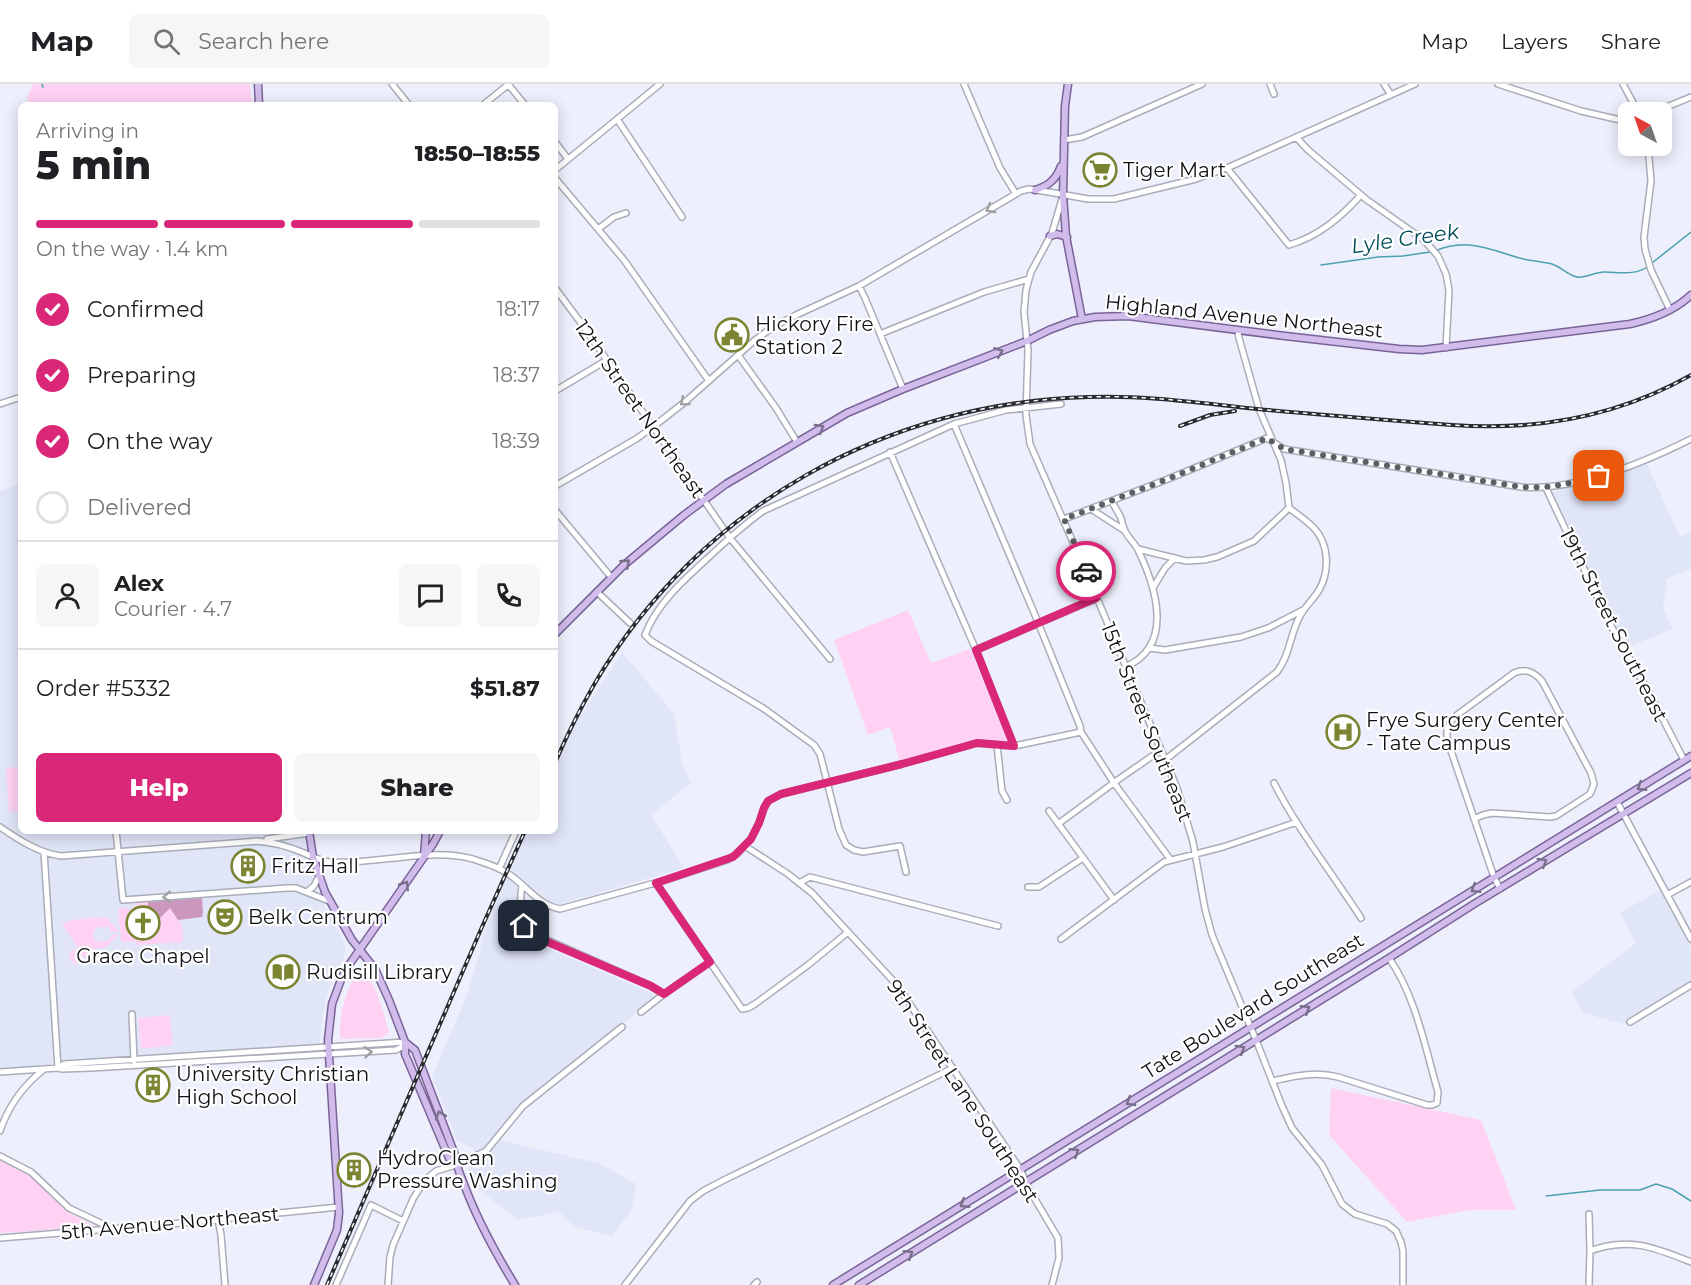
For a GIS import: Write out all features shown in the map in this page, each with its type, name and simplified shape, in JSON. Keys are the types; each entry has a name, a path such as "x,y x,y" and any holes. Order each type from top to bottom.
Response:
{"main road":[{"path":"258,84 259,102"},
{"path":"1068,84 1063,195 1067,237 1082,319"},
{"path":"1035,190 1055,178 1063,160"},
{"path":"1050,236 1057,234 1067,237"},
{"name":"Highland Avenue Northeast","path":"558,631 611,577 703,500 797,442 847,413 1028,341 1049,330 1082,319 1128,316 1238,331 1422,350 1630,324 1670,310 1691,295"},
{"name":"Tate Boulevard Southeast","path":"833,1285 1691,756"},
{"name":"Tate Boulevard Southeast","path":"859,1285 1691,772"},
{"path":"309,834 319,876 329,901 352,940 380,979 405,1042 405,1054 449,1158 456,1165 484,1230 515,1285"},
{"path":"424,856 426,834"},
{"path":"314,1285 337,1230 339,1207 329,1050 329,1021 336,991 342,977 438,834"},
{"path":"405,1042 415,1050 456,1155 456,1165"}],"street":[{"path":"392,84 407,102"},
{"path":"487,102 508,84 523,102"},
{"path":"558,167 660,84"},
{"path":"964,84 998,162 1016,194"},
{"path":"1064,140 1082,137 1202,84"},
{"path":"1270,84 1274,94"},
{"path":"1384,84 1390,95"},
{"path":"558,484 653,427 762,334 786,320 859,286 1026,189 1088,199 1114,199 1196,180 1415,84"},
{"path":"1498,84 1581,111 1618,119"},
{"path":"1623,84 1633,102"},
{"path":"1672,105 1691,97"},
{"path":"617,119 682,217"},
{"path":"1296,137 1361,195 1434,249 1441,260 1449,290 1446,348"},
{"path":"558,146 568,159"},
{"path":"1649,156 1651,181 1644,243 1651,270 1670,310"},
{"path":"1227,168 1289,245 1309,238 1328,227 1361,195"},
{"path":"558,182 624,260 709,381"},
{"name":"15th Street Southeast","path":"1063,195 1050,236 1029,279 1024,302 1028,341 1026,409 1030,444 1064,519 1184,808 1196,853 1205,909 1212,935 1292,1128 1322,1166 1342,1204 1355,1214 1387,1224 1397,1233 1403,1251 1403,1285"},
{"path":"598,229 614,217 626,213"},
{"path":"880,334 984,292 1029,279"},
{"path":"859,286 903,389"},
{"name":"12th Street Northeast","path":"558,292 730,538 830,659"},
{"path":"1165,760 1260,687 1282,666 1295,627 1304,610 1318,592 1324,577 1326,561 1324,545 1313,527 1288,508 1284,470 1259,409 1238,331"},
{"path":"738,355 797,442"},
{"path":"558,389 607,360"},
{"path":"0,404 18,398"},
{"path":"906,872 901,847 863,852 849,848 845,843 839,829 820,754 814,745 763,708 651,641 645,635 655,616 682,581 746,524 771,506 954,424 1006,410 1061,404"},
{"path":"954,424 1081,732 1114,783 1170,859"},
{"path":"1064,519 1112,502 1267,438 1284,449 1521,487 1546,488 1622,469 1691,439"},
{"path":"890,452 976,650 1014,746"},
{"name":"19th Street Southeast","path":"1546,488 1611,627 1651,696 1684,760"},
{"path":"1112,502 1125,531 1138,549 1156,600 1157,621 1155,636 1150,648 1138,660 1125,667"},
{"path":"1138,549 1186,561 1217,557 1254,541 1288,508"},
{"path":"1091,509 1125,531"},
{"path":"558,514 611,577"},
{"path":"1153,588 1165,568 1175,558"},
{"path":"597,591 630,623"},
{"path":"976,650 1096,598"},
{"path":"1150,648 1165,650 1241,637 1268,628 1304,610"},
{"path":"1474,819 1492,813 1556,816 1588,796 1593,789 1593,778 1542,681 1531,672 1522,670 1514,673 1457,715 1448,726 1448,742 1474,819 1494,877 1500,889"},
{"path":"0,827 44,852 68,856 272,842 322,861 335,862 458,856 484,862 507,872 546,904 560,909 656,883 726,860 745,846 754,833 769,800 781,794 977,743 1014,746 1081,732"},
{"path":"997,745 1002,791 1006,800"},
{"path":"1058,824 1161,750"},
{"path":"1274,783 1361,918"},
{"path":"1617,802 1691,939"},
{"path":"1049,811 1114,900"},
{"path":"1061,939 1156,867 1170,859 1223,847 1297,822"},
{"path":"116,834 123,900 296,888 329,901"},
{"path":"255,842 298,834"},
{"path":"499,869 515,834"},
{"name":"9th Street Lane Southeast","path":"745,846 799,883 820,901 897,985 1020,1169 1025,1182 1056,1234 1059,1258 1052,1285"},
{"path":"44,852 58,1068"},
{"path":"1028,887 1039,887 1083,858"},
{"path":"307,892 314,886 319,876"},
{"path":"799,883 810,877 998,926"},
{"path":"1667,895 1691,882"},
{"path":"656,883 742,1009 755,1004 848,932"},
{"path":"522,885 523,923 529,932 651,986 664,994"},
{"path":"1272,1081 1304,1074 1323,1074 1427,1106 1437,1103 1438,1092 1411,1000 1401,977 1389,958"},
{"path":"642,1011 710,962"},
{"path":"1630,1022 1691,985"},
{"path":"132,1014 134,1063"},
{"path":"388,1285 391,1252 414,1196 424,1181 436,1171 456,1165 486,1151 523,1106 622,1027"},
{"path":"0,1072 58,1068 62,1070 329,1050 396,1050 405,1042"},
{"path":"625,1285 686,1206 700,1193 953,1068"},
{"path":"0,1131 17,1096 45,1069"},
{"path":"0,1156 31,1172 69,1208 110,1228"},
{"path":"336,1285 371,1205 403,1221"},
{"name":"5th Avenue Northeast","path":"0,1238 339,1207"},
{"path":"1589,1214 1589,1285"},
{"path":"218,1219 225,1285"},
{"path":"1590,1251 1610,1245 1639,1245 1659,1249 1691,1262"}],"shaded area":[{"path":"33,84 250,84 252,102 29,102 27,98"},
{"path":"1646,462 1680,537 1691,532 1691,569 1667,579 1663,608 1673,629 1625,648 1553,492 1596,481"},
{"path":"18,485 18,834 305,834 308,861 314,881 322,902 345,945 345,953 327,995 320,1044 63,1062 43,1067 0,1070 0,491"},
{"path":"908,610 931,663 970,649 1008,740 1007,744 987,739 900,762 890,727 868,735 834,640"},
{"path":"622,652 674,714 682,763 691,783 651,815 684,868 557,905 509,868 525,834 558,834 558,762 576,723"},
{"path":"18,767 18,811 9,812 6,768"},
{"path":"507,876 525,895 527,939 658,996 518,1106 495,1135 499,1140 598,1163 636,1184 632,1209 612,1236 574,1227 559,1212 518,1220 476,1187 468,1169 474,1149 457,1140 432,1077 466,997 484,932"},
{"path":"1660,890 1691,948 1691,982 1624,1024 1583,1013 1571,992 1636,943 1620,913"},
{"path":"202,898 202,917 178,920 170,908 159,919 152,913 148,913 148,902"},
{"path":"139,902 148,902 148,913 170,908 182,925 183,942 137,945 136,941 121,942 118,909 128,908 130,910"},
{"path":"106,917 119,931 111,932 109,927 97,927 93,938 98,942 109,940 112,935 119,934 105,948 87,949 88,961 83,955 76,964 73,962 69,953 79,949 62,924 71,920"},
{"path":"361,970 375,989 389,1032 382,1038 341,1039 340,1023 344,1002 352,982"},
{"path":"170,1015 173,1045 141,1049 138,1018"},
{"path":"1331,1088 1481,1120 1516,1210 1469,1210 1407,1222 1329,1135"},
{"path":"0,1159 30,1174 71,1214 93,1227 0,1233"}],"waterway":[{"name":"Lyle Creek","path":"1652,263 1691,232"},
{"name":"Lyle Creek","path":"1435,251 1456,245 1476,246 1552,264 1577,277 1601,272 1627,273 1649,266"},
{"name":"Lyle Creek","path":"1321,265 1430,252"},
{"path":"1546,1196 1600,1190 1640,1190 1656,1184 1672,1189 1691,1201"}],"railway":[{"path":"558,757 595,683 638,620 688,565 743,516 805,476 871,443 941,419 1014,404 1089,397 1131,397 1452,425 1514,426 1545,423 1605,411 1663,389 1691,375"},
{"path":"1180,426 1210,415 1235,411"},
{"path":"327,1285 524,834"}],"way so far":[{"path":"1086,571 1064,519 1112,502 1267,438 1284,449 1521,487 1546,488 1599,476"}],"place":[{"name":"Tiger Mart","path":"1100,170"},
{"name":"Hickory Fire Station 2","path":"732,335"},
{"name":"Frye Surgery Center - Tate Campus","path":"1343,732"},
{"name":"Fritz Hall","path":"248,866"},
{"name":"Belk Centrum","path":"225,917"},
{"name":"Grace Chapel","path":"143,923"},
{"name":"Rudisill Library","path":"283,972"},
{"name":"University Christian High School","path":"153,1085"},
{"name":"HydroClean Pressure Washing","path":"354,1170"}],"route":[{"path":"524,926 536,937 660,990 664,994 710,962 656,883 733,857 751,839 768,801 781,794 977,743 1014,746 976,650 1096,598 1086,571"}]}
